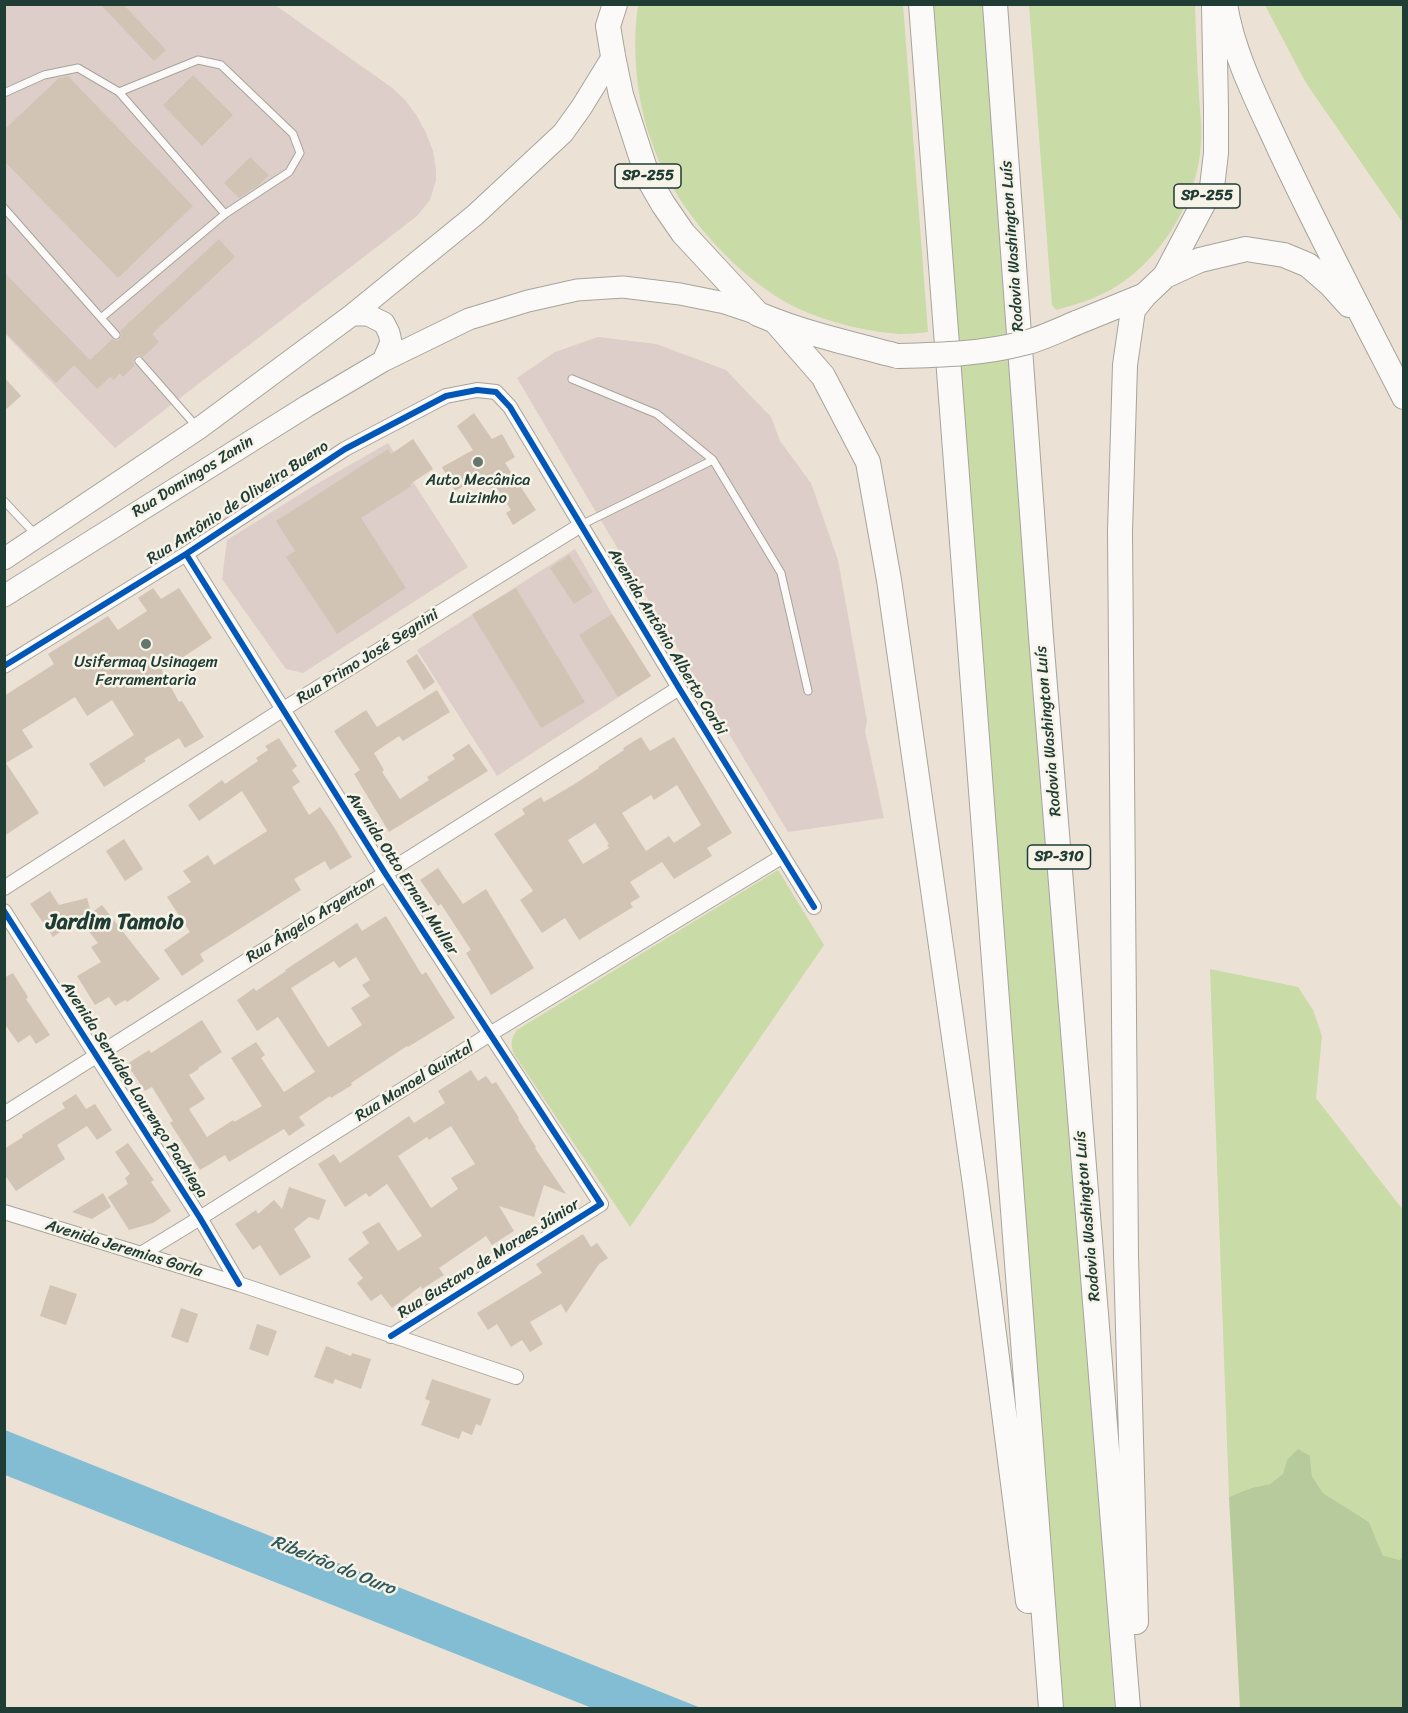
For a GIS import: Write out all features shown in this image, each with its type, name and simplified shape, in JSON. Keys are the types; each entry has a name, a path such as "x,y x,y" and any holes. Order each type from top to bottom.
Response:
{"highway":[{"name":"SP-255","path":"597,4 611,15 613,56 621,95 648,178 683,233 766,317 840,342 898,356 930,356 981,351 1025,343 1145,295 1165,276 1212,187 1216,153 1214,4"},
{"path":"921,4 1051,1708"},
{"name":"Rodovia Washington Luís","path":"995,4 1041,637 1128,1708"},
{"name":"SP-255","path":"1225,4 1227,18 1249,82 1290,172 1404,397"},
{"name":"SP-255","path":"1165,276 1200,260 1246,249 1284,255 1308,266 1323,278 1367,325"},
{"path":"1139,1708 1126,1256 1120,531 1125,365 1133,310 1145,295"},
{"path":"766,317 823,376 868,462 891,592 973,1173 1042,1708"}],"main road":[{"path":"4,559 198,429 352,315 475,215 563,133 613,56"},
{"name":"Rua Domingos Zanin","path":"4,596 202,471 383,361 469,319 528,301 577,290 623,287 724,303 766,317"},
{"path":"352,315 368,315 384,323 391,342 383,361"}],"street":[{"name":"Rua Antônio de Oliveira Bueno","path":"4,666 186,554 355,444 446,396 477,390 496,392"},
{"name":"Avenida Antônio Alberto Corbi","path":"496,392 510,407 814,907"},
{"name":"Rua Primo José Segnini","path":"4,888 282,710 581,525"},
{"name":"Avenida Otto Ernani Muller","path":"186,554 385,873 601,1204"},
{"name":"Rua Ângelo Argenton","path":"4,1114 679,688"},
{"name":"Rua Manoel Quintal","path":"141,1254 490,1034 783,856"},
{"name":"Avenida Servídeo Lourenço Pachiega","path":"4,911 200,1218 239,1284"},
{"name":"Rua Gustavo de Moraes Júnior","path":"392,1336 601,1204"},
{"name":"Avenida Jeremias Gorla","path":"4,1212 239,1284 516,1377"}],"lane":[{"path":"101,318 225,214 289,172 300,153 293,134 221,65 198,60 118,92"},
{"path":"4,93 44,75 78,68 118,92 225,214"},
{"path":"4,208 116,335"},
{"path":"139,361 198,429"},
{"path":"572,379 657,414 713,460 781,573 808,691"},
{"path":"581,525 713,460"},
{"path":"4,501 38,537"}],"shaded area":[{"path":"5,5 275,5 391,87 405,100 417,116 433,151 436,180 430,200 417,216 115,448 5,334"},
{"path":"598,337 656,344 726,370 771,417 780,441 811,483 838,560 867,721 865,731 884,818 788,832 600,519 517,378 555,352"},
{"path":"388,443 468,567 303,673 286,669 222,579 227,540"},
{"path":"575,549 651,676 497,776 417,650"}],"green space":[{"path":"638,5 903,5 928,332 900,334 868,330 818,317 774,295 717,247 700,227 671,184 651,140 642,107 637,73 635,39"},
{"path":"931,5 983,5 1115,1708 1058,1708"},
{"path":"1029,5 1195,5 1201,142 1199,163 1185,206 1161,245 1130,277 1098,296 1056,310 1052,305"},
{"path":"1265,5 1403,5 1403,223 1306,83"},
{"path":"778,870 824,945 630,1227 514,1054 513,1036 517,1030"},
{"path":"1210,969 1298,987 1313,1010 1322,1036 1316,1098 1403,1210 1404,1557 1401,1560 1383,1557 1369,1522 1323,1493 1312,1476 1310,1456 1287,1460 1284,1474 1270,1484 1251,1488 1229,1497"},
{"path":"1298,1449 1310,1456 1312,1476 1323,1493 1369,1522 1383,1556 1400,1560 1403,1557 1403,1708 1240,1708 1229,1497 1251,1488 1270,1484 1283,1474 1287,1460"}],"water":[{"name":"Ribeirão do Ouro","path":"5,1430 701,1708 592,1708 5,1475"}],"building":[{"path":"100,4 123,4 166,50 154,61"},
{"path":"193,75 233,115 202,146 163,105"},
{"path":"68,76 193,206 118,278 4,161 4,130 59,78"},
{"path":"250,157 269,175 259,185 239,198 224,183"},
{"path":"219,239 235,257 152,334 159,342 143,357 138,355 135,357 133,362 135,365 123,377 120,373 114,380 110,377 97,389 74,365 56,383 4,331 4,272 90,360 112,339 117,341 120,339 122,334 120,331"},
{"path":"4,377 21,396 4,411"},
{"path":"474,413 492,439 502,434 515,457 505,463 536,510 513,525 506,513 511,510 496,487 492,491 481,476 455,491 442,467 473,450 457,426"},
{"path":"413,439 433,469 361,518 406,588 337,634 286,557 295,551 276,521 388,449 391,454"},
{"path":"569,555 593,592 574,604 550,568"},
{"path":"153,588 161,599 179,588 212,638 162,671 179,702 182,701 204,737 185,748 179,738 104,787 89,764 134,735 112,700 87,716 75,697 22,730 33,747 6,763 39,813 4,836 4,696 54,664 48,654 108,616 118,630 147,611 138,598"},
{"path":"516,588 585,702 541,728 472,614"},
{"path":"612,614 651,676 618,697 579,635"},
{"path":"417,654 435,682 424,690 406,661"},
{"path":"437,690 450,712 403,741 399,736 374,753 384,770 382,772 400,799 429,780 427,777 455,759 452,755 469,744 488,771 389,832 354,774 360,770 334,731 366,710 377,727"},
{"path":"641,737 650,751 674,737 732,833 707,848 712,856 674,879 662,862 630,882 640,897 630,903 633,907 579,940 565,918 542,933 520,900 533,891 494,834 525,814 522,809 541,797 544,802 573,785 624,750 623,748","holes":["677,785 701,825 674,843 669,836 646,851 622,813 651,795 654,800","595,823 609,844 607,845 609,848 583,864 568,840"]},
{"path":"279,738 297,766 292,770 300,782 292,787 309,815 320,807 352,857 330,870 325,861 294,879 301,890 200,954 204,961 182,976 164,950 190,932 167,897 191,882 183,871 208,855 214,865 267,831 242,791 199,821 188,805 222,780 225,784 258,761 256,758 268,750 265,746"},
{"path":"124,839 143,869 125,881 106,851"},
{"path":"438,868 463,904 486,889 534,968 491,995 466,953 471,950 441,904 438,906 420,880"},
{"path":"50,891 59,905 87,898 91,913 102,905 160,979 127,1002 125,1000 115,1006 109,997 95,1005 77,976 101,962 91,947 98,943 79,919 53,937 30,904"},
{"path":"386,916 422,975 426,972 455,1018 407,1046 351,1083 352,1085 331,1098 330,1096 299,1117 305,1125 289,1136 284,1129 229,1162 225,1155 200,1170 170,1123 173,1121 152,1087 145,1091 127,1064 149,1050 151,1053 202,1020 222,1052 189,1075 205,1099 189,1109 207,1137 233,1120 234,1122 262,1106 231,1058 256,1042 265,1055 261,1058 284,1092 315,1072 278,1017 257,1031 237,1000 254,988 256,991 357,923 362,931","holes":["356,957 370,980 362,985 370,996 351,1008 362,1025 328,1047 291,988 334,961 339,968"]},
{"path":"13,973 28,997 26,999 50,1035 36,1044 30,1035 18,1043 4,1023 4,978"},
{"path":"471,1070 478,1081 486,1076 492,1084 496,1082 535,1148 566,1194 544,1185 534,1217 499,1206 514,1231 492,1245 486,1236 439,1268 444,1275 422,1289 421,1286 392,1308 381,1294 371,1301 357,1283 363,1278 348,1259 369,1243 362,1232 379,1222 398,1251 422,1236 387,1184 369,1197 366,1193 345,1207 318,1164 334,1154 340,1163 409,1116 414,1123 445,1103 438,1091","holes":["451,1126 475,1164 451,1178 458,1189 431,1208 398,1156 427,1137 429,1140"]},
{"path":"76,1094 86,1109 95,1104 112,1130 97,1140 87,1126 57,1145 65,1159 16,1191 4,1174 4,1149 65,1108 62,1103"},
{"path":"128,1143 154,1180 151,1182 171,1211 153,1223 129,1230 108,1197 128,1184 125,1178 130,1174 115,1152"},
{"path":"289,1187 326,1200 319,1220 309,1217 294,1229 311,1257 280,1276 260,1245 253,1250 235,1224 256,1210 258,1214 274,1200 282,1209"},
{"path":"103,1193 111,1207 92,1219 72,1212"},
{"path":"583,1234 591,1247 597,1243 608,1258 599,1264 566,1313 561,1304 530,1322 543,1344 530,1352 522,1340 511,1347 497,1324 488,1330 477,1313 542,1273 536,1264"},
{"path":"50,1285 77,1294 66,1325 40,1316"},
{"path":"181,1308 198,1314 188,1343 171,1337"},
{"path":"257,1324 277,1331 268,1356 249,1349"},
{"path":"326,1346 351,1356 352,1353 371,1359 361,1389 335,1379 333,1384 314,1377"},
{"path":"432,1379 491,1399 481,1426 476,1424 472,1435 462,1431 459,1439 421,1425 430,1401 425,1399"}],"cycle path":[{"path":"4,666 186,554 345,449 446,396 477,390 496,392 510,407 814,907"},
{"path":"186,554 385,873 601,1204 391,1336"},
{"path":"4,911 200,1218 239,1284"}],"place":[{"name":"Auto Mecânica Luizinho","path":"478,462"},
{"name":"Usifermaq Usinagem Ferramentaria","path":"146,644"}],"district":[{"name":"Jardim Tamoio","path":"115,923"}]}
